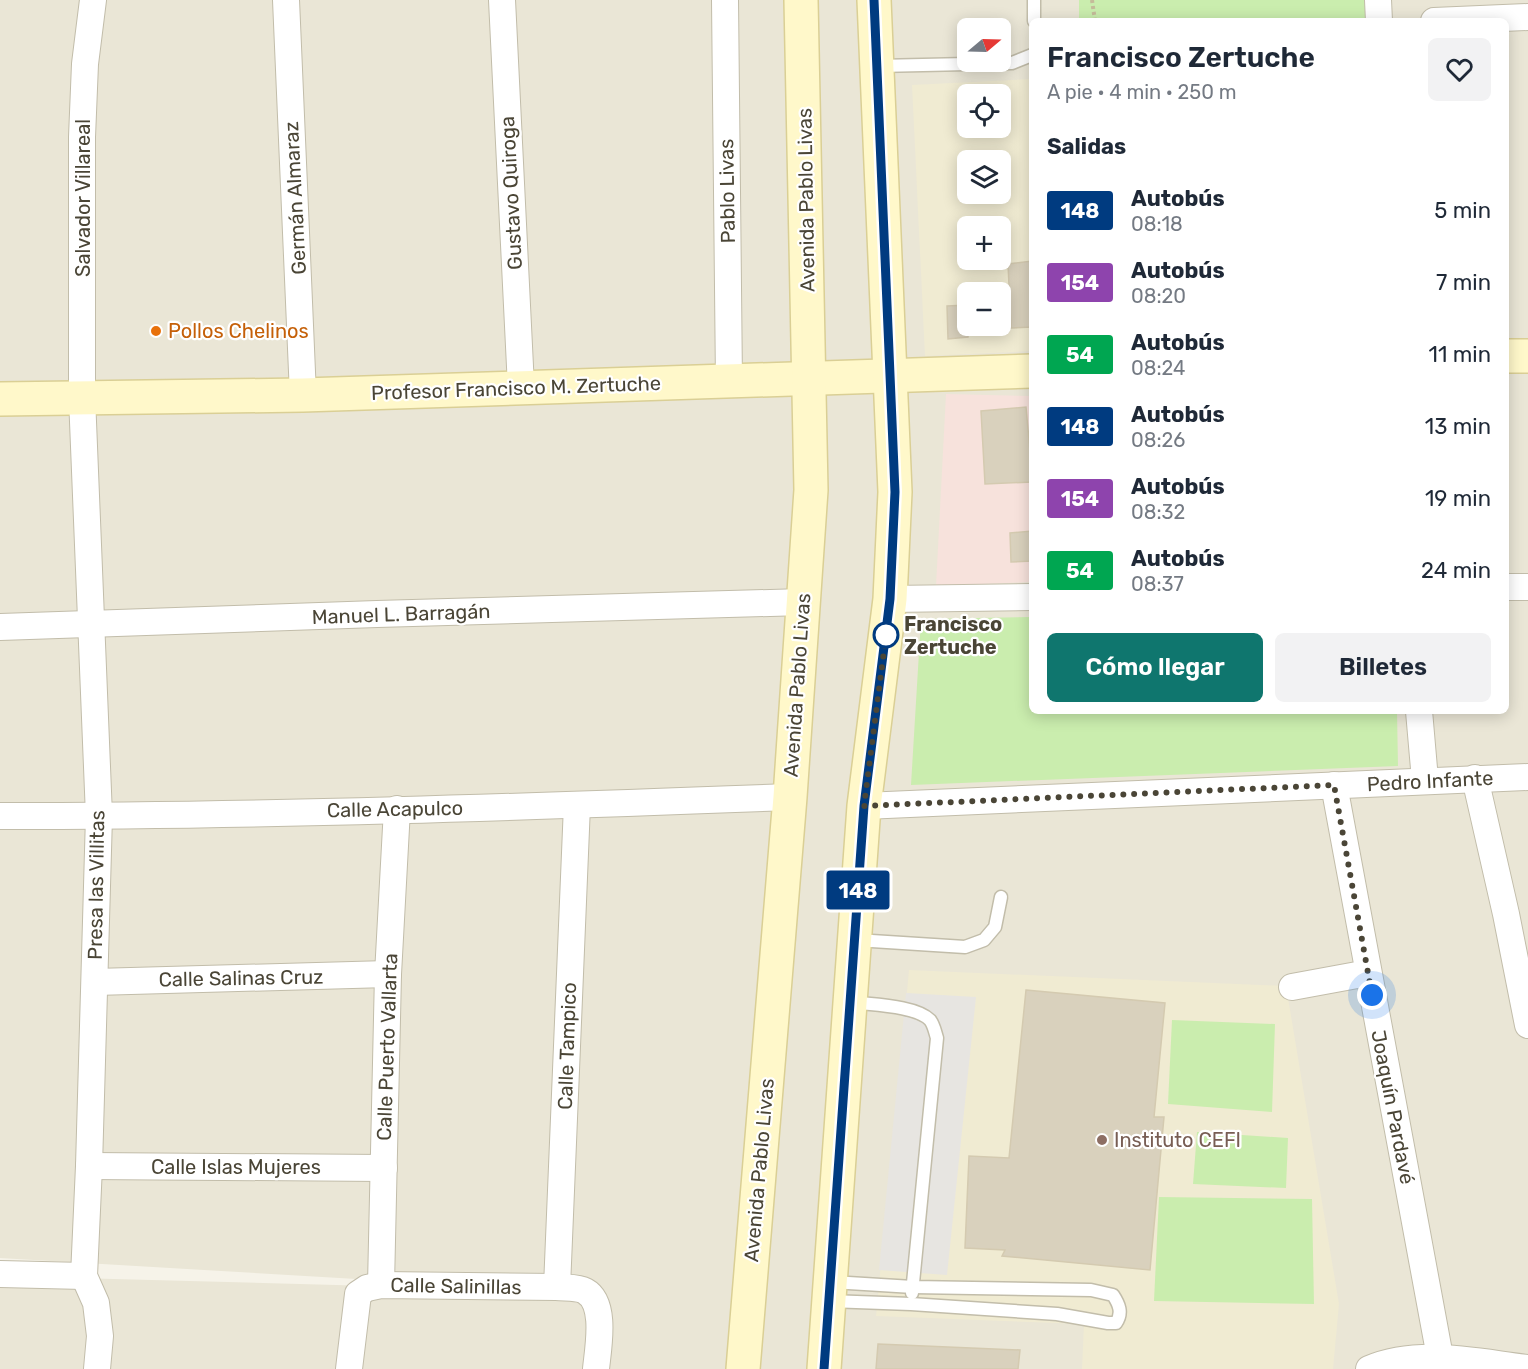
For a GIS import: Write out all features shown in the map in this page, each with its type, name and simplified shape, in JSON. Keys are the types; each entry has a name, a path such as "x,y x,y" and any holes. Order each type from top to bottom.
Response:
{"main road":[{"name":"Avenida Pablo Livas","path":"743,1369 790,797 811,490 801,0"},
{"path":"824,1369 864,806 890,599 895,492 874,0"},
{"path":"1509,357 1528,356"},
{"name":"Profesor Francisco M. Zertuche","path":"0,399 303,395 521,387 729,383 1029,371"}],"street":[{"name":"Salvador Villareal","path":"82,398 82,137 85,64 93,0"},
{"name":"Germán Almaraz","path":"286,0 303,395"},
{"name":"Gustavo Quiroga","path":"502,0 521,387"},
{"name":"Pablo Livas","path":"725,0 729,383"},
{"path":"1378,0 1379,18"},
{"path":"1504,18 1528,17"},
{"name":"Presa las Villitas","path":"82,398 99,816 84,1276 96,1303 100,1336 97,1369"},
{"path":"1509,587 1528,587"},
{"path":"890,599 1029,597"},
{"name":"Manuel L. Barragán","path":"0,627 803,602"},
{"path":"1419,714 1425,780"},
{"name":"Pedro Infante","path":"864,806 1528,777"},
{"path":"1475,778 1517,914 1528,1025"},
{"name":"Joaquín Pardavé","path":"1334,785 1440,1357"},
{"name":"Calle Acapulco","path":"0,816 99,816 577,805 790,797"},
{"name":"Calle Tampico","path":"556,1287 577,805"},
{"name":"Calle Puerto Vallarta","path":"349,1369 355,1304 369,1289 384,1168 388,974 397,809"},
{"path":"1292,987 1368,973"},
{"name":"Calle Salinas Cruz","path":"95,982 388,974"},
{"name":"Calle Islas Mujeres","path":"89,1166 384,1168"},
{"path":"0,1274 84,1276"},
{"name":"Calle Salinillas","path":"369,1289 556,1287 584,1290 593,1298 598,1309 596,1369"},
{"path":"1369,1369 1400,1360 1440,1357 1528,1368"}],"lane":[{"path":"1034,0 1034,18"},
{"path":"876,66 1012,63 1029,56"},
{"path":"855,940 964,947 984,940 995,927 1001,897"},
{"path":"850,1002 905,1009 921,1014 930,1020 937,1038 911,1304"},
{"path":"913,1287 1091,1290 1113,1295 1119,1306 1119,1319 1116,1323 1108,1323 1067,1315 911,1304 829,1291 913,1287"}],"path":[{"path":"1092,0 1095,18"}],"shaded area":[{"path":"0,0 1528,0 1528,1369 0,1369 0,1276 561,1291 0,1258"},
{"path":"1029,79 1029,351 925,356 912,85"},
{"path":"946,394 1029,396 1029,582 936,586"},
{"name":"Instituto CEFI","path":"909,970 1286,986 1339,1304 1333,1369 1082,1369 1084,1324 876,1316"},
{"path":"906,993 976,997 947,1275 879,1270"}],"green space":[{"path":"1079,0 1368,0 1371,18 1079,18"},
{"path":"1029,617 1029,714 1397,714 1398,766 911,785 921,619"},
{"path":"1172,1020 1275,1024 1272,1112 1168,1104"},
{"path":"1197,1132 1288,1138 1286,1188 1193,1184"},
{"path":"1159,1197 1312,1199 1314,1304 1154,1301"}],"building":[{"path":"1029,261 1029,327 1011,328 1011,282 1009,282 1008,270 1011,270 1011,264"},
{"path":"947,306 957,306 957,336 968,337 948,339"},
{"path":"1026,407 1029,482 985,484 981,411"},
{"path":"1029,531 1029,561 1011,562 1010,533"},
{"path":"1026,990 1165,1003 1154,1117 1164,1117 1150,1270 1002,1256 1005,1250 965,1248 969,1156 1009,1158"},
{"path":"878,1344 1020,1350 1018,1369 876,1369"}],"bus line":[{"name":"148","path":"824,1369 864,806 890,599 895,492 874,0"}],"place":[{"name":"Pollos Chelinos","path":"156,331"},
{"name":"Francisco Zertuche","path":"886,635"},
{"name":"Instituto CEFI","path":"1102,1140"}],"route":[{"path":"886,635 864,806 1334,785 1372,995"}]}
